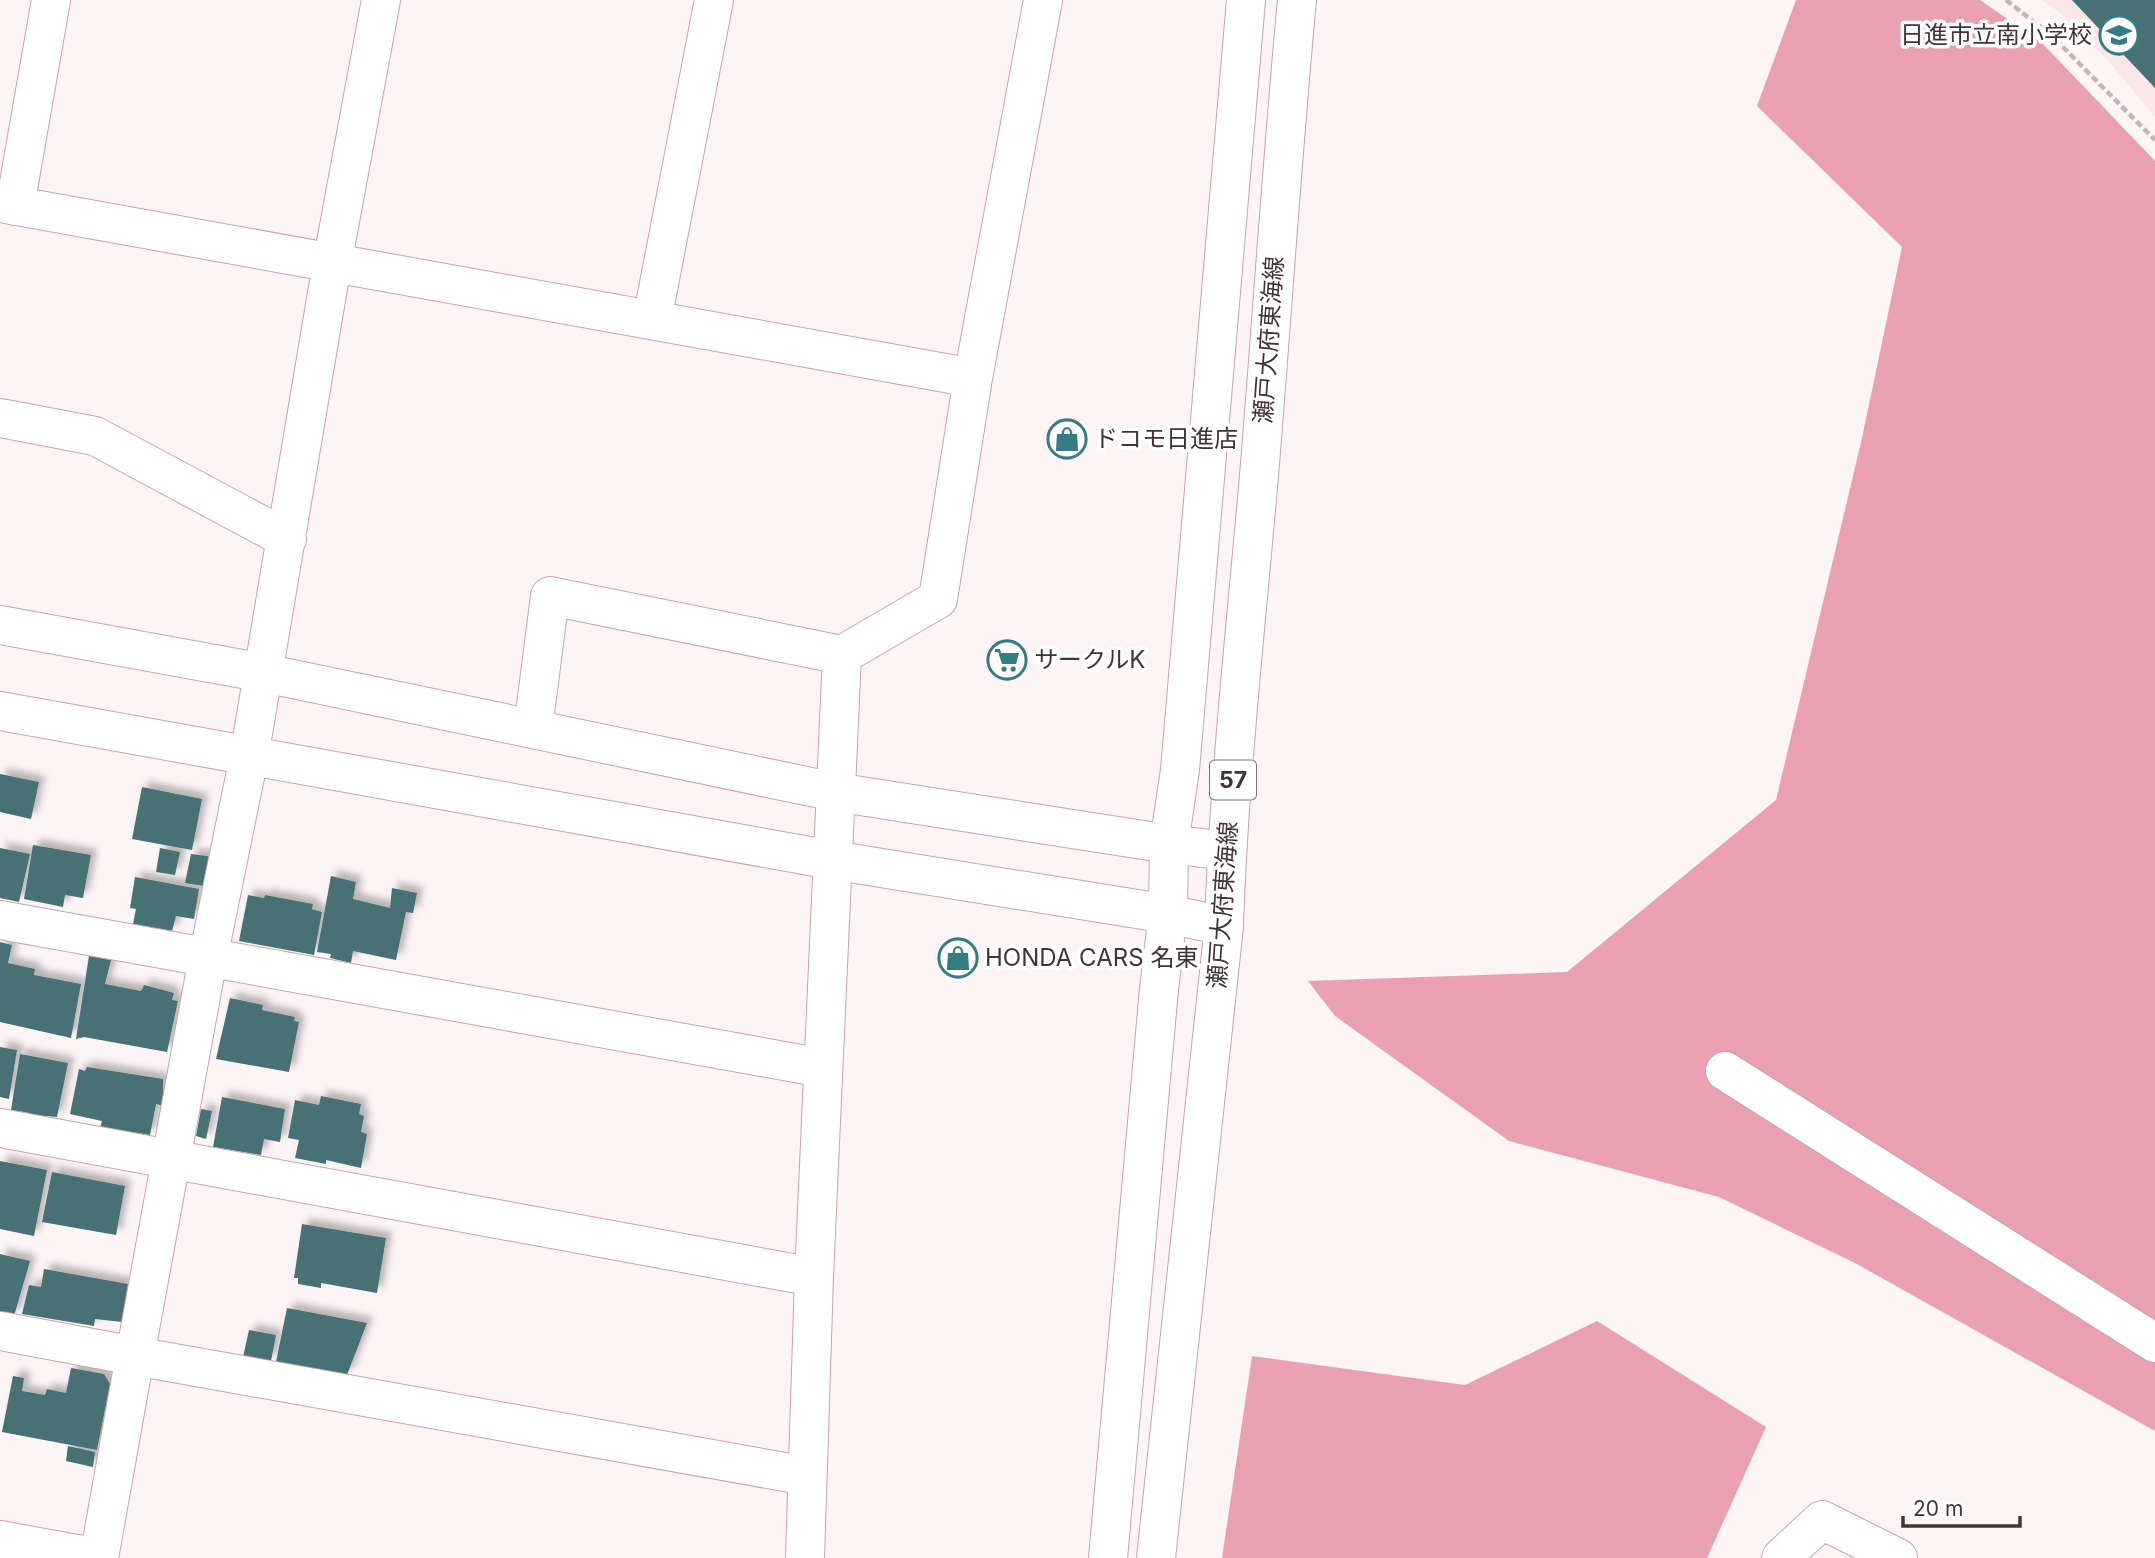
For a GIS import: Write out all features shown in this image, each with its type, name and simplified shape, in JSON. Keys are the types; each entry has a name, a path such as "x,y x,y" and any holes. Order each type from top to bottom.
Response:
{"street":[{"path":"51,0 7,204 973,378"},
{"path":"0,1539 99,1558 208,958 264,673 332,264 381,0"},
{"path":"652,320 714,0"},
{"path":"533,729 550,596 842,655 938,599 973,378 1043,0"},
{"name":"瀬戸大府東海線","path":"1108,1558 1168,914 1169,844 1181,770 1246,0"},
{"name":"瀬戸大府東海線","path":"1156,1558 1224,926 1227,851 1297,0"},
{"path":"0,418 95,436 287,539"},
{"path":"0,625 264,673 835,792 1227,851"},
{"path":"805,1558 814,1277 842,655"},
{"path":"0,711 832,860 1168,914 1224,926"},
{"path":"0,920 823,1068"},
{"path":"1725,1070 2155,1343"},
{"path":"0,1128 814,1277"},
{"path":"0,1332 807,1476"},
{"path":"1781,1558 1822,1520 1898,1558"}],"path":[{"path":"2006,0 2052,36 2155,140"}],"shaded area":[{"path":"1796,0 1980,0 2041,42 2155,161 2155,1431 1855,1263 1719,1197 1509,1141 1335,1016 1308,981 1567,972 1776,800 1862,438 1902,247 1757,106"},
{"name":"日進市立南小学校","path":"2041,0 2155,0 2155,117 2107,59 2058,11"},
{"path":"1597,1321 1766,1427 1707,1558 1222,1558 1252,1356 1465,1385"}],"building":[{"name":"日進市立南小学校","path":"2072,0 2155,0 2155,88"},
{"path":"0,774 39,782 31,819 0,812"},
{"path":"142,787 202,799 192,850 132,839"},
{"path":"33,845 91,855 83,898 65,895 63,907 24,899"},
{"path":"0,848 30,854 19,902 0,898"},
{"path":"160,848 180,852 175,875 156,872"},
{"path":"191,854 215,857 210,887 185,883"},
{"path":"331,876 356,882 353,899 390,908 392,888 417,893 413,913 406,912 396,960 353,951 351,963 330,958 331,954 317,952"},
{"path":"135,877 199,889 194,919 176,916 172,931 133,924 136,909 130,908"},
{"path":"248,895 264,898 265,895 313,904 312,909 322,912 314,955 239,941"},
{"path":"0,942 12,945 8,963 35,969 34,975 81,984 71,1038 0,1022"},
{"path":"89,956 111,960 105,984 141,991 144,985 174,993 172,1000 178,1001 167,1052 84,1037 76,1039"},
{"path":"230,998 263,1005 262,1010 295,1017 294,1021 299,1022 289,1072 216,1059"},
{"path":"0,1047 17,1050 9,1099 0,1097"},
{"path":"20,1054 68,1063 57,1117 47,1116 46,1119 11,1110"},
{"path":"87,1067 163,1079 163,1106 156,1104 150,1135 123,1131 122,1135 99,1131 102,1121 70,1114 79,1069 85,1071"},
{"path":"321,1096 361,1104 359,1114 364,1116 361,1132 367,1134 361,1168 326,1160 326,1164 295,1158 299,1140 288,1138 295,1100 319,1105"},
{"path":"222,1097 285,1109 280,1142 264,1139 261,1155 213,1147"},
{"path":"201,1109 212,1111 206,1139 196,1136"},
{"path":"0,1161 47,1170 34,1236 0,1229"},
{"path":"52,1172 125,1186 116,1235 42,1222"},
{"path":"302,1224 386,1238 377,1293 321,1283 321,1288 298,1284 298,1278 294,1278"},
{"path":"0,1254 30,1261 14,1316 0,1313"},
{"path":"44,1269 128,1284 122,1322 95,1319 94,1326 22,1314 29,1285 41,1287"},
{"path":"287,1308 367,1323 347,1375 276,1362"},
{"path":"249,1330 276,1335 271,1361 243,1357"},
{"path":"71,1368 104,1374 110,1384 97,1450 2,1432 13,1376 24,1378 22,1391 45,1395 47,1389 66,1393"},
{"path":"68,1446 95,1452 93,1467 66,1461"}],"place":[{"name":"日進市立南小学校","path":"2119,35"},
{"name":"ドコモ日進店","path":"1067,439"},
{"name":"サークルK","path":"1007,660"},
{"name":"HONDA CARS 名東","path":"958,958"}]}
